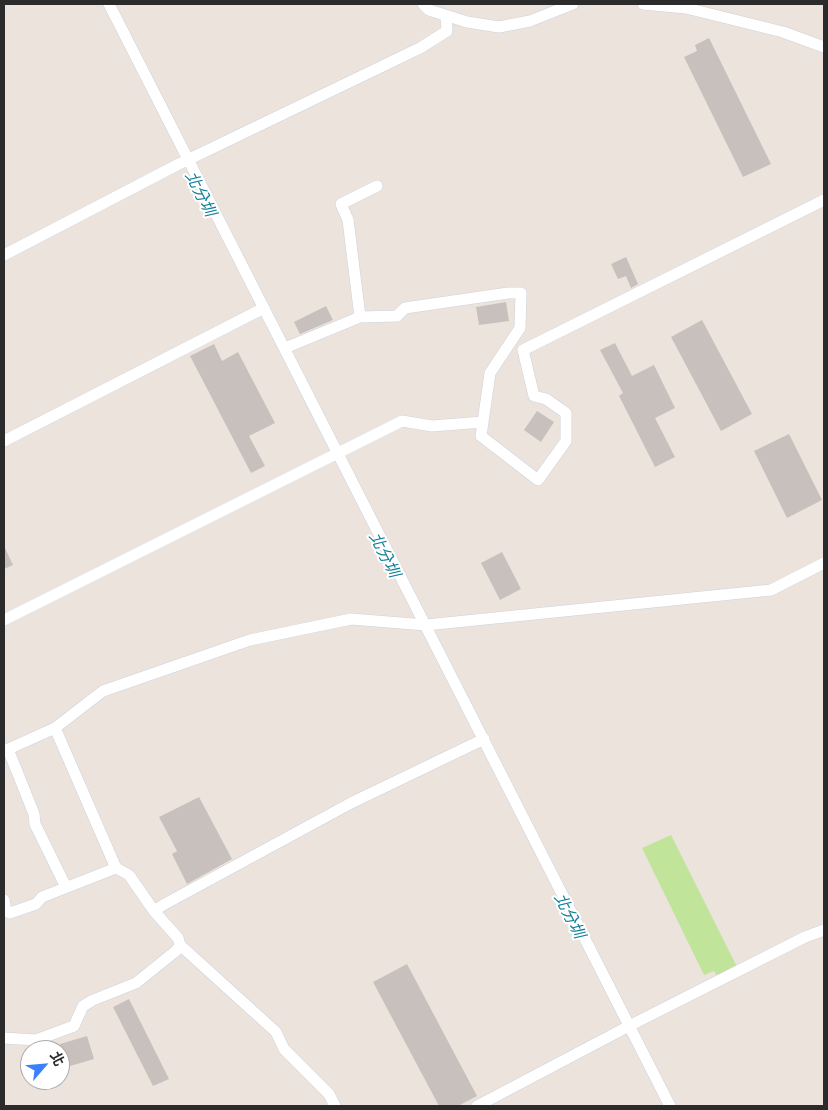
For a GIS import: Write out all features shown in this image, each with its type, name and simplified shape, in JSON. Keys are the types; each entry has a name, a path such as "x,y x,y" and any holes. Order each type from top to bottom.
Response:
{"street":[{"path":"109,4 284,348 333,455 426,625 479,741 670,1106"},
{"path":"423,4 429,10 446,16 467,22 499,27 530,21 574,4"},
{"path":"643,4 686,8 783,32 824,47"},
{"path":"4,255 189,159 420,48 447,31 446,16"},
{"path":"360,317 348,220 341,204 377,186"},
{"path":"523,350 824,200"},
{"path":"284,348 360,317 396,316 405,308 508,293 521,293 520,328 534,396 546,398 566,413 566,441 538,480 481,436 490,373 520,328"},
{"path":"4,441 264,308"},
{"path":"4,620 402,421 432,426 483,422"},
{"path":"66,887 35,824 34,814 6,750 55,728 104,691 226,647 351,619 426,625 771,590 824,564"},
{"path":"55,728 116,868 129,875 154,912 178,938 180,944 276,1032 284,1048 329,1094 335,1106"},
{"path":"154,912 351,803 479,741"},
{"path":"4,900 6,911 10,913 36,904 42,897 116,868"},
{"path":"477,1106 629,1026 805,937 824,930"},
{"path":"4,1038 36,1040 74,1026 83,1006 93,1000 136,984 177,950 180,944"}],"green space":[{"path":"671,835 737,967 718,978 714,971 704,975 642,848"}],"building":[{"path":"709,38 771,164 743,177 684,57 697,51 695,45"},
{"path":"626,257 638,284 631,288 626,276 618,279 611,264"},
{"path":"506,302 509,321 479,325 476,307"},
{"path":"326,306 333,320 300,334 294,322"},
{"path":"702,320 752,414 721,431 671,337"},
{"path":"615,343 632,376 654,365 675,408 655,418 675,457 655,467 619,396 623,393 600,350"},
{"path":"214,344 222,361 238,352 275,423 249,436 265,466 251,473 190,356"},
{"path":"537,411 554,422 541,442 524,430"},
{"path":"789,434 822,500 787,518 754,451"},
{"path":"4,546 13,565 4,569"},
{"path":"502,552 521,589 500,600 481,563"},
{"path":"199,797 232,859 187,884 172,854 177,851 159,817"},
{"path":"407,964 477,1096 458,1106 439,1106 373,982"},
{"path":"129,999 169,1079 153,1086 113,1007"},
{"path":"87,1036 94,1059 70,1066 70,1041"}],"water label":[{"name":"北分圳","path":"200,194"},
{"name":"北分圳","path":"384,555"},
{"name":"北分圳","path":"569,916"}]}
